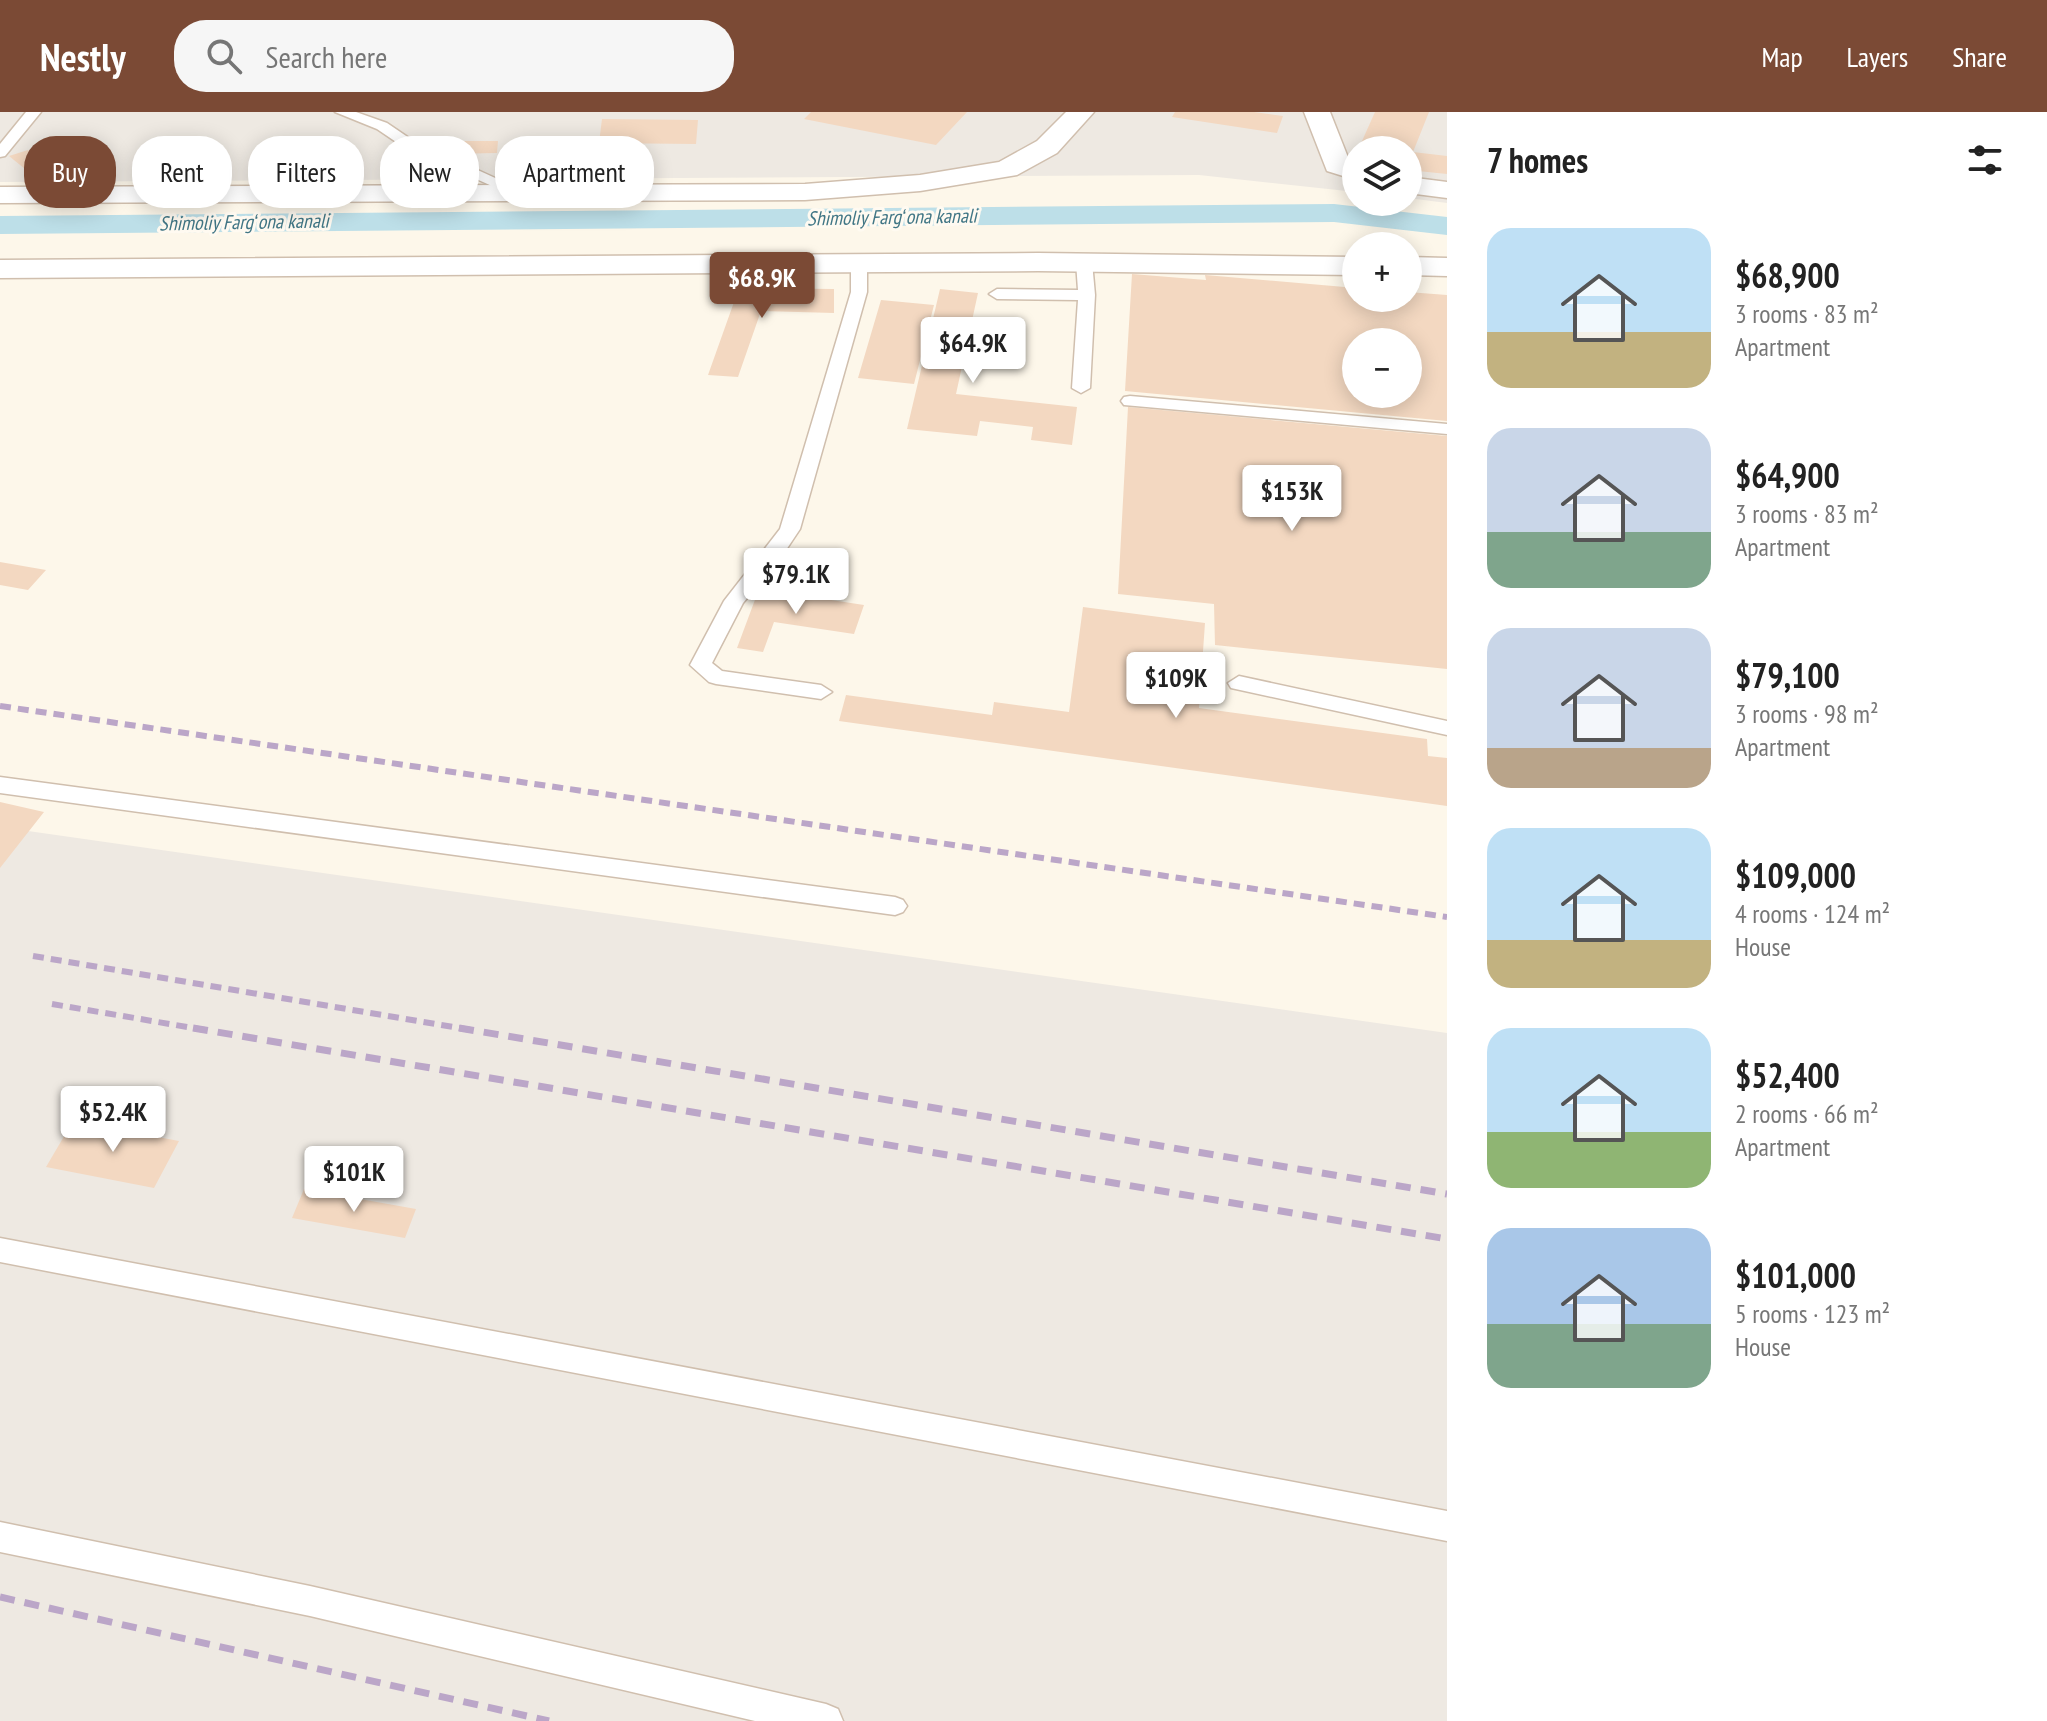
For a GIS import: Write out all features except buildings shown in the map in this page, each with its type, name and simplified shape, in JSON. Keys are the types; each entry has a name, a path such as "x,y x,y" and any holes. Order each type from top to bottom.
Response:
{"street":[{"path":"654,193 805,192 920,183 1007,169 1047,147 1081,112"},
{"path":"1317,112 1337,165 1342,167"},
{"path":"1422,187 1447,190"},
{"path":"0,195 495,194"},
{"path":"0,269 1084,262 1342,266"},
{"path":"1422,266 1447,267"}],"lane":[{"path":"0,153 34,112"},
{"path":"342,112 372,121 407,143 495,181"},
{"path":"1081,388 1087,295 1084,262"},
{"path":"821,692 716,677 701,665 740,594 778,553 790,529 859,292 859,263"},
{"path":"997,294 1087,295"},
{"path":"1130,401 1447,429"},
{"path":"1239,683 1447,728"},
{"path":"0,785 895,906"},
{"path":"0,1250 1447,1526"},
{"path":"0,1537 310,1601 826,1721"}],"shaded area":[{"path":"0,112 1447,112 1447,203 1422,200 1422,136 1342,136 1342,190 1199,175 654,178 654,136 495,136 495,179 479,179 479,136 380,136 380,180 364,180 364,136 248,136 248,181 232,181 232,136 132,136 132,181 116,181 116,136 24,136 24,182 0,182"},
{"path":"0,827 1447,1033 1447,1721 0,1721"}],"waterway":[{"name":"Shimoliy Fargʻona kanali","path":"0,225 1334,213 1447,226"}],"railway":[{"path":"0,706 1447,917"},
{"path":"33,956 471,1030"},
{"path":"52,1004 205,1030"},
{"path":"193,1028 1447,1239"},
{"path":"459,1028 1447,1194"},
{"path":"0,1597 549,1721"}]}
